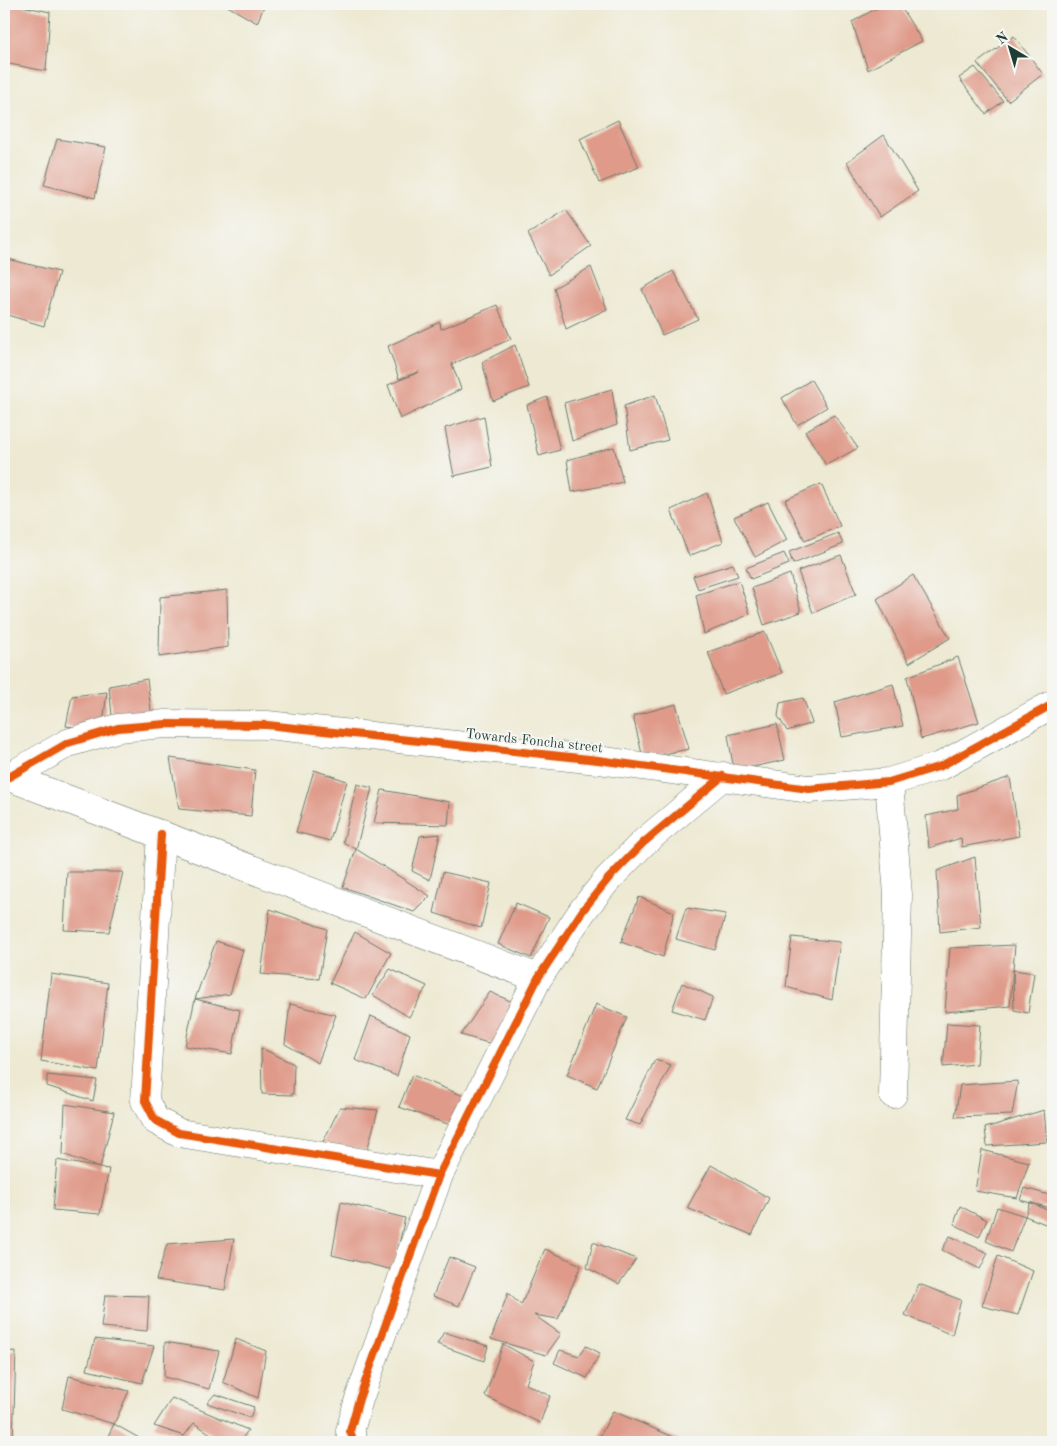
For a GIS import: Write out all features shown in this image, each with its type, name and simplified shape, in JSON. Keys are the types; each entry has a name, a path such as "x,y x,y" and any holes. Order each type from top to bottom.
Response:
{"street":[{"name":"Towards Foncha street","path":"6,777 68,743 118,728 166,724 267,725 598,760 809,789 889,782 941,766 1053,704"},
{"path":"354,1442 350,1431 359,1399 439,1175 538,978 583,910 608,879 643,843 723,776"},
{"path":"6,777 538,978"},
{"path":"889,782 898,895 893,1094"},
{"path":"161,834 145,1101 155,1120 179,1133 439,1175"}],"building":[{"path":"12,4 50,12 46,71 4,63 4,14 7,15"},
{"path":"224,4 265,4 257,23"},
{"path":"884,4 899,4 922,41 868,70 852,22"},
{"path":"1014,36 1043,74 1008,101 977,63"},
{"path":"975,67 1003,101 986,114 959,78"},
{"path":"618,120 639,167 599,183 580,139"},
{"path":"884,135 918,191 880,217 847,162"},
{"path":"57,139 106,147 95,198 44,185"},
{"path":"566,210 591,246 549,275 528,234"},
{"path":"8,259 59,272 44,326 4,314 4,275"},
{"path":"591,267 607,309 566,329 554,288"},
{"path":"673,271 698,319 662,335 642,289"},
{"path":"497,305 511,339 452,364 461,389 400,419 388,385 419,372 399,379 388,346 440,322 441,329"},
{"path":"515,345 529,387 493,401 482,362"},
{"path":"811,380 827,407 797,425 782,398"},
{"path":"612,389 617,425 572,441 564,403"},
{"path":"655,395 668,440 630,450 624,406"},
{"path":"547,397 560,450 539,456 527,405"},
{"path":"834,415 858,448 826,465 805,431"},
{"path":"484,416 492,467 454,476 445,428"},
{"path":"614,447 623,482 572,492 567,460"},
{"path":"821,484 840,526 805,541 785,500"},
{"path":"707,493 723,542 689,556 671,510"},
{"path":"768,502 787,540 755,557 734,517"},
{"path":"838,533 843,544 793,564 789,552"},
{"path":"784,553 789,564 751,579 746,568"},
{"path":"841,555 856,594 813,613 798,571"},
{"path":"733,564 738,576 698,589 693,576"},
{"path":"790,574 801,612 764,625 752,588"},
{"path":"913,575 950,638 909,663 877,599"},
{"path":"739,581 750,614 704,634 696,595"},
{"path":"227,590 228,647 159,657 160,597"},
{"path":"765,632 782,673 723,694 708,652"},
{"path":"958,657 979,722 921,739 907,677"},
{"path":"147,679 152,718 113,725 109,686"},
{"path":"893,684 903,726 842,737 835,702"},
{"path":"107,692 102,731 66,726 72,696"},
{"path":"803,698 812,723 787,731 778,716 780,703"},
{"path":"676,704 689,749 643,758 633,716"},
{"path":"777,724 785,760 734,771 728,735"},
{"path":"170,758 255,770 251,816 179,809"},
{"path":"314,770 347,781 330,841 296,832"},
{"path":"1010,777 1019,836 962,847 961,838 929,848 926,816 958,809 957,795"},
{"path":"357,784 372,788 356,849 343,842"},
{"path":"382,790 450,802 448,825 374,823"},
{"path":"440,834 430,880 412,871 420,836"},
{"path":"356,849 430,896 414,912 343,887"},
{"path":"975,857 981,927 940,932 937,871"},
{"path":"67,872 123,872 109,932 64,930"},
{"path":"443,872 491,883 481,928 434,913"},
{"path":"639,897 674,912 663,957 621,942"},
{"path":"516,903 549,917 531,958 498,944"},
{"path":"686,908 726,914 715,950 676,939"},
{"path":"270,909 327,929 319,979 261,974"},
{"path":"355,932 391,953 366,999 330,983"},
{"path":"792,937 840,942 832,1000 786,987"},
{"path":"216,941 243,950 230,994 195,999"},
{"path":"1015,945 1010,1006 945,1012 950,948"},
{"path":"390,969 427,986 409,1017 373,995"},
{"path":"1013,970 1034,973 1028,1013 1014,1010"},
{"path":"51,974 108,983 98,1071 41,1061"},
{"path":"682,983 713,997 705,1020 672,1010"},
{"path":"490,992 515,1003 495,1045 461,1035"},
{"path":"195,999 240,1010 232,1054 185,1046"},
{"path":"290,1004 336,1015 318,1063 285,1044"},
{"path":"596,1004 627,1017 597,1088 567,1075"},
{"path":"371,1016 410,1034 397,1076 355,1060"},
{"path":"947,1023 980,1025 977,1064 943,1067"},
{"path":"261,1048 294,1064 293,1095 262,1094"},
{"path":"655,1060 671,1065 640,1125 625,1120"},
{"path":"47,1075 97,1080 93,1101 47,1086"},
{"path":"412,1075 476,1101 462,1129 399,1107"},
{"path":"1018,1081 1012,1115 955,1117 960,1085"},
{"path":"65,1104 114,1112 100,1168 63,1154"},
{"path":"340,1107 378,1110 367,1151 322,1144"},
{"path":"1044,1110 1047,1142 987,1146 985,1128"},
{"path":"982,1150 1029,1162 1017,1198 975,1191"},
{"path":"57,1160 109,1169 100,1214 53,1210"},
{"path":"711,1165 769,1198 752,1235 687,1208"},
{"path":"1024,1188 1053,1196 1053,1209 1020,1200"},
{"path":"341,1202 405,1218 393,1270 332,1255"},
{"path":"1030,1202 1053,1213 1053,1227 1025,1216"},
{"path":"960,1206 987,1220 979,1237 954,1224"},
{"path":"997,1207 1025,1216 1011,1252 986,1241"},
{"path":"950,1236 988,1253 980,1269 942,1250"},
{"path":"234,1239 225,1290 156,1280 167,1244"},
{"path":"593,1242 636,1259 619,1284 587,1268"},
{"path":"545,1249 581,1265 558,1319 534,1315 561,1334 546,1355 491,1339 508,1293 521,1305"},
{"path":"998,1256 1033,1271 1018,1315 982,1306"},
{"path":"449,1257 475,1267 459,1306 433,1296"},
{"path":"919,1284 961,1300 952,1335 905,1315"},
{"path":"105,1295 149,1296 147,1331 101,1327"},
{"path":"444,1332 488,1346 484,1361 437,1344"},
{"path":"95,1339 154,1346 142,1383 87,1370"},
{"path":"236,1339 266,1351 258,1398 223,1382"},
{"path":"165,1342 219,1351 209,1389 164,1377"},
{"path":"503,1344 534,1361 526,1384 550,1396 540,1423 485,1396"},
{"path":"586,1346 600,1353 587,1378 554,1363 560,1350 579,1356"},
{"path":"16,1351 13,1442 4,1442 4,1352"},
{"path":"69,1376 129,1391 114,1424 62,1409"},
{"path":"215,1394 254,1407 250,1418 207,1403"},
{"path":"172,1398 248,1430 240,1442 223,1442 194,1423 184,1436 154,1426"},
{"path":"613,1411 685,1442 597,1442"},
{"path":"114,1424 139,1438 137,1442 105,1442"}],"cycle path":[{"path":"4,777 9,777 68,743 118,728 166,724 267,725 598,760 809,789 889,782 941,766 1053,704"},
{"path":"354,1442 350,1431 359,1399 439,1175 538,978 583,910 608,879 643,843 723,776"},
{"path":"161,834 145,1101 155,1120 179,1133 439,1175"}]}
